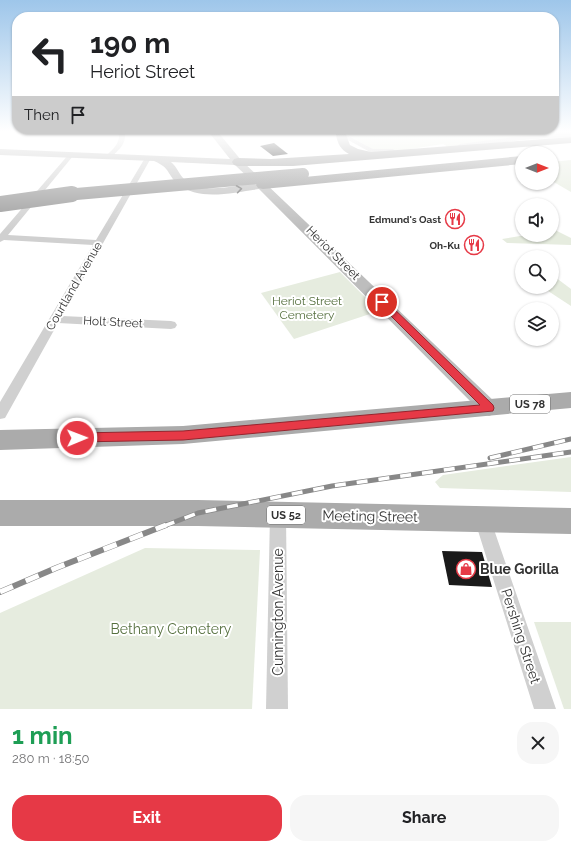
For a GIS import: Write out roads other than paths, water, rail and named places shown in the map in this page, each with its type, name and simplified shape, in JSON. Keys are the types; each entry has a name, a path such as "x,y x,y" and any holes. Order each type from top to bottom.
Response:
{"highway":[{"path":"0,210 118,196 300,171 375,164"},
{"path":"124,177 156,174 272,170 300,171 396,164"},
{"path":"263,185 480,164"},
{"path":"0,196 74,187 272,170"},
{"path":"0,204 73,194 246,179"},
{"path":"26,186 61,182"}],"main road":[{"name":"US 78","path":"0,440 183,435 571,400"},
{"name":"Meeting Street","path":"0,513 278,515 571,521"}],"street":[{"path":"1,238 63,164"},
{"name":"Courtland Avenue","path":"0,414 99,243 149,164"},
{"path":"168,164 180,181 192,188 214,190 263,185"},
{"name":"Heriot Street","path":"240,164 489,408"},
{"path":"1,238 99,243"},
{"name":"Holt Street","path":"55,319 171,325"},
{"name":"Cunnington Avenue","path":"277,709 278,515"},
{"name":"Pershing Street","path":"482,518 545,709"}],"railway":[{"path":"490,458 571,439"},
{"path":"164,526 198,513 332,486 571,452"},
{"path":"0,592 56,568 166,525"}],"place":[{"name":"Edmund's Oast","path":"455,219"},
{"name":"Oh-Ku","path":"474,245"},
{"name":"Blue Gorilla","path":"466,569"}],"park label":[{"name":"Heriot Street Cemetery","path":"307,308"},
{"name":"Bethany Cemetery","path":"171,629"}]}
